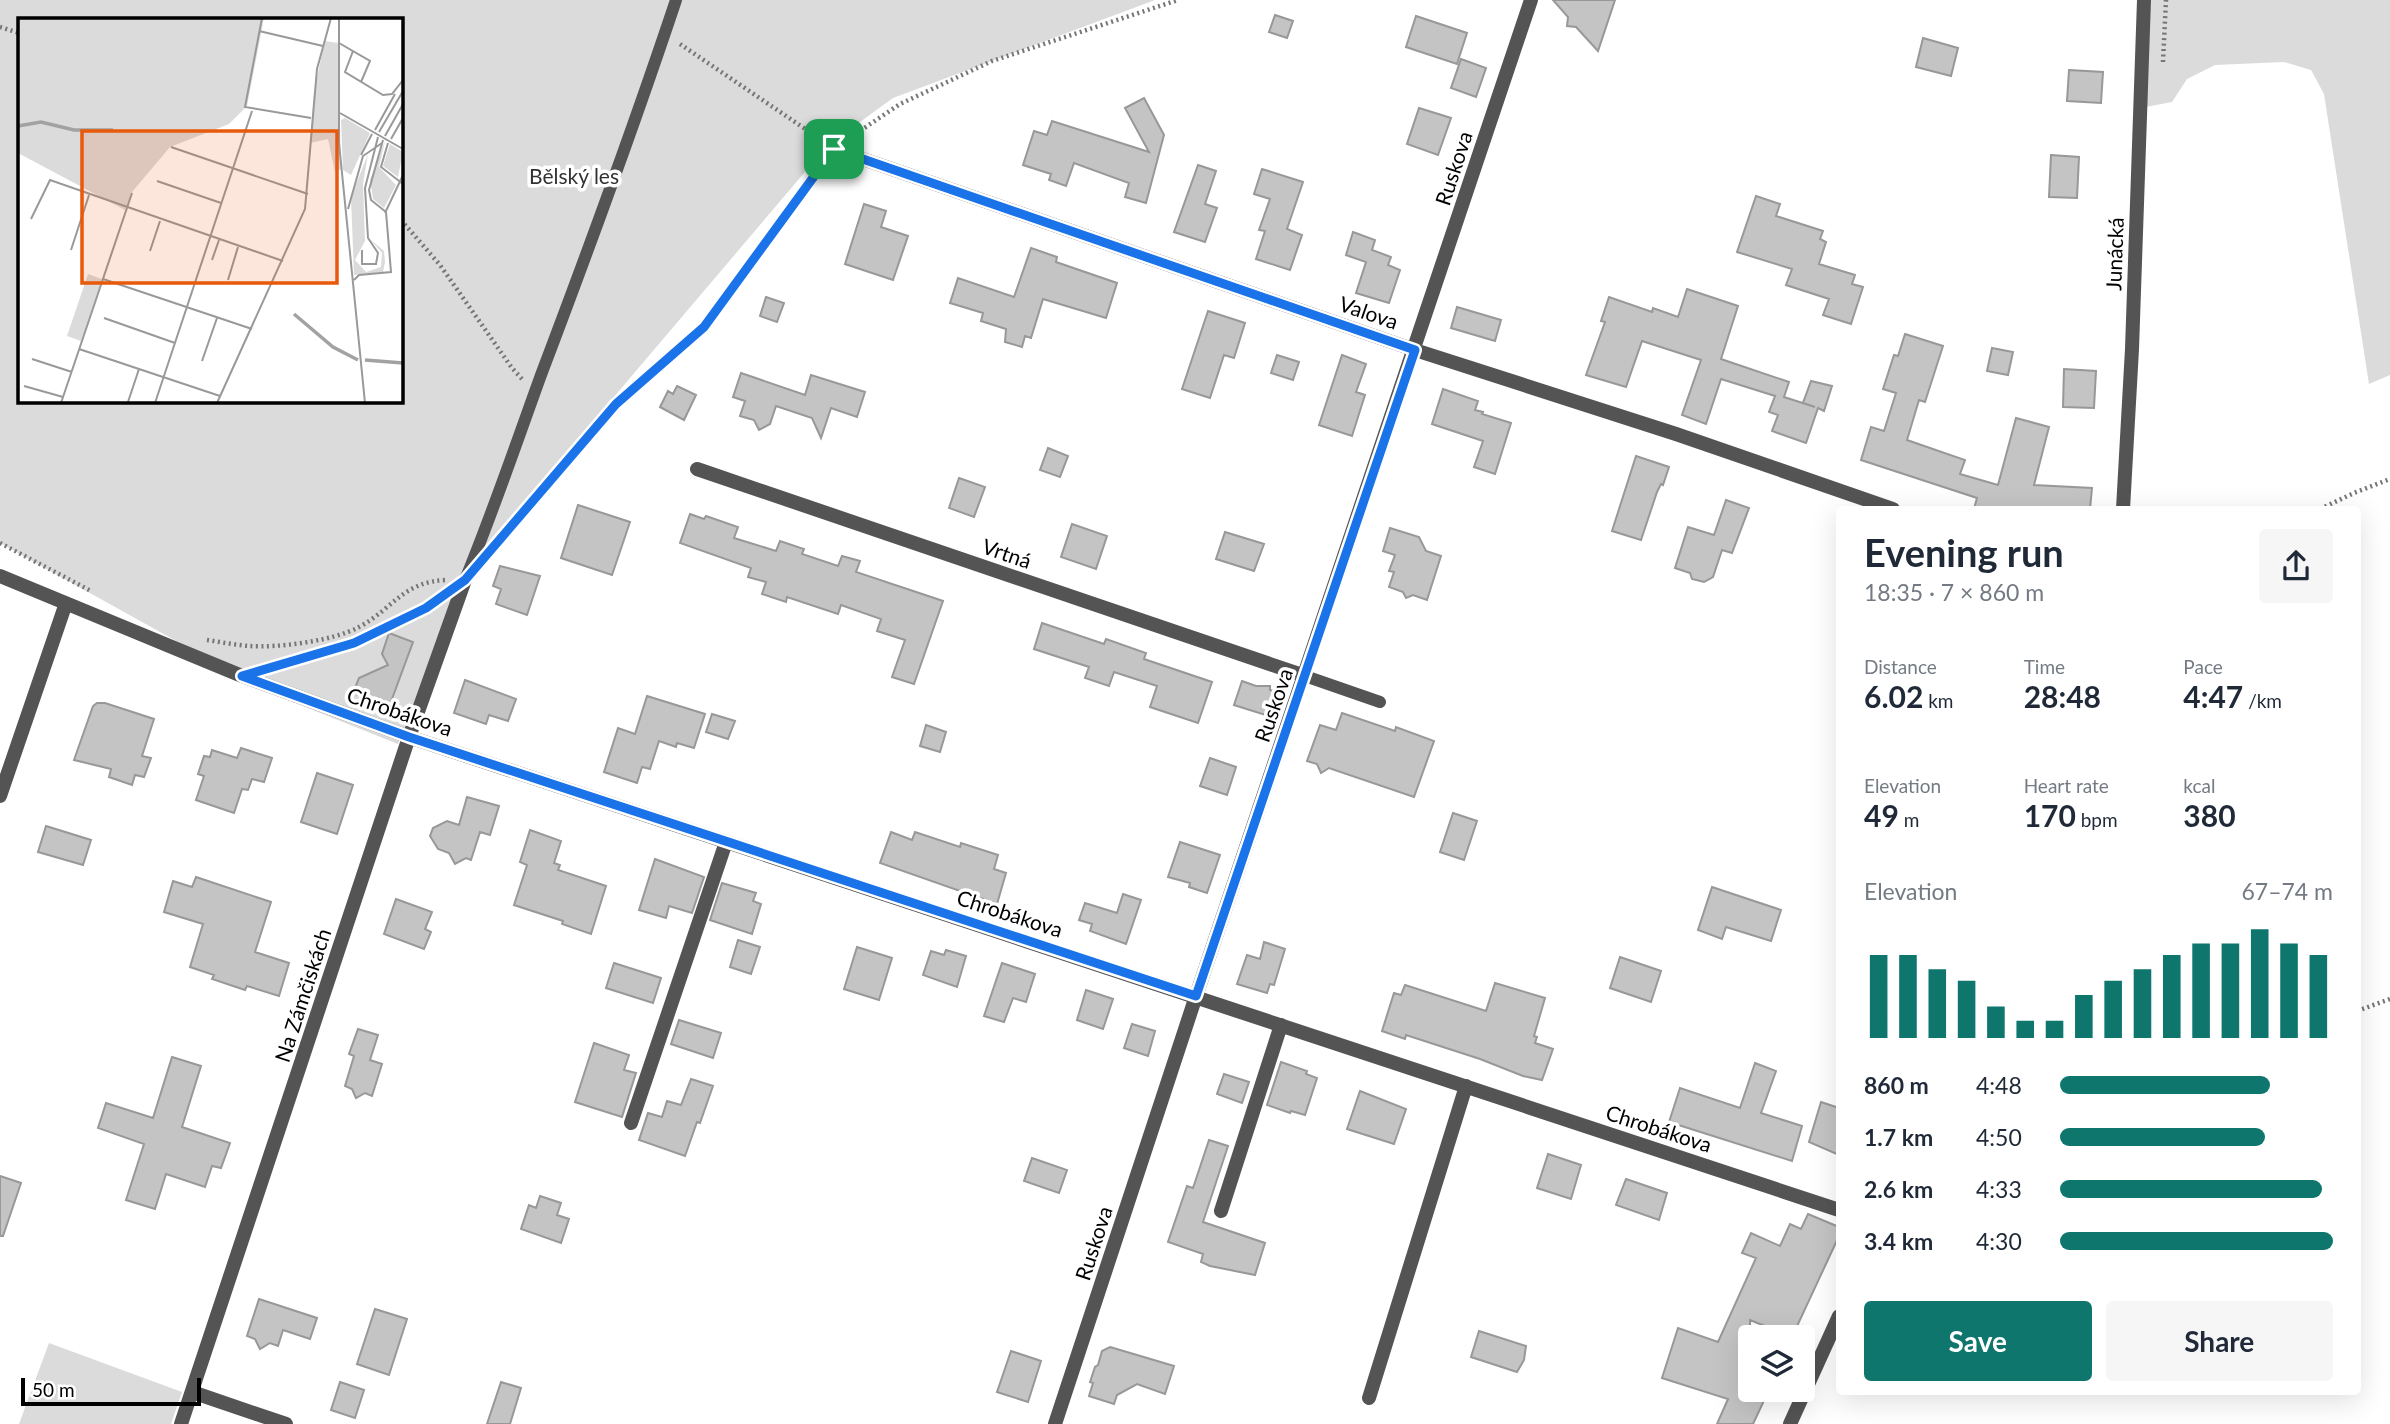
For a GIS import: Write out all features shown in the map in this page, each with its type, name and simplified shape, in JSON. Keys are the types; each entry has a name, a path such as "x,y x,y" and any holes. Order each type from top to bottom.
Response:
{"street":[{"name":"Ruskova","path":"1055,1424 1531,0"},
{"name":"Junácká","path":"2123,506 2132,349 2144,0"},
{"name":"Valova","path":"834,149 1415,350 1676,434 1884,506"},
{"name":"Vrtná","path":"696,469 1305,676"},
{"name":"Chrobákova","path":"0,576 242,676 409,737 1836,1209"},
{"name":"Na Zámčiskách","path":"181,1424 409,737 465,580"},
{"path":"0,796 66,603"},
{"path":"631,1123 726,842"},
{"path":"1221,1211 1281,1025"},
{"path":"1369,1398 1466,1086"},
{"path":"1790,1424 1836,1323"},
{"path":"192,1392 286,1424"}],"lane":[{"path":"465,580 492,514 633,128 676,0"},
{"path":"1305,676 1380,702"}],"path":[{"path":"501,537 616,404 704,327 834,149 900,104 992,61 1178,0"},
{"path":"0,27 18,33"},
{"path":"665,33 834,149"},
{"path":"402,221 440,265 512,368 535,392"},
{"path":"2326,506 2390,479"},
{"path":"0,543 101,597"},
{"path":"197,638 251,646 316,641 359,627 402,593 430,580 465,580"},
{"path":"242,676 354,643 426,608 465,580"},
{"path":"2361,1010 2390,999"}],"green space":[{"name":"Bělský les","path":"0,0 1155,0 893,98 827,146 467,570 398,744 203,666 196,652 0,543"},
{"path":"2144,0 2390,0 2390,375 2369,384 2324,94 2311,70 2284,62 2215,65 2187,79 2172,102 2140,108"},
{"path":"49,1343 182,1392 171,1424 19,1424"}],"building":[{"path":"1553,0 1615,0 1598,51 1576,27 1567,26 1568,17"},
{"path":"1275,15 1293,21 1287,38 1269,32"},
{"path":"1416,16 1467,33 1457,64 1406,47"},
{"path":"1923,38 1958,48 1951,76 1916,67"},
{"path":"1461,59 1486,68 1476,97 1451,88"},
{"path":"2069,70 2103,72 2101,103 2067,101"},
{"path":"1144,98 1164,135 1146,203 1125,197 1129,183 1074,163 1066,186 1049,180 1051,174 1023,165 1034,131 1047,135 1052,121 1149,152 1125,108"},
{"path":"1419,108 1451,118 1438,155 1407,144"},
{"path":"2051,155 2079,157 2077,198 2049,197"},
{"path":"1198,165 1216,171 1205,204 1217,208 1205,242 1174,232"},
{"path":"1262,169 1303,182 1287,229 1302,235 1290,270 1256,259 1265,231 1259,230 1270,199 1254,194"},
{"path":"1756,196 1780,204 1776,216 1823,231 1820,239 1826,242 1819,264 1855,275 1852,284 1863,287 1851,324 1823,315 1829,299 1786,285 1792,269 1737,252"},
{"path":"864,204 886,211 881,227 908,236 893,280 845,264"},
{"path":"1353,232 1375,240 1372,250 1391,257 1388,265 1400,270 1389,303 1356,293 1366,262 1346,255"},
{"path":"1031,248 1057,257 1056,262 1117,283 1106,318 1043,299 1031,338 1025,336 1022,347 1005,342 1006,329 981,321 983,313 950,303 958,278 1014,297"},
{"path":"1687,289 1738,306 1721,359 1789,382 1784,397 1815,407 1803,403 1811,381 1832,386 1824,411 1818,408 1806,443 1772,431 1778,415 1769,412 1775,396 1721,379 1706,424 1682,415 1701,360 1642,341 1626,387 1586,375 1605,322 1601,321 1609,297 1652,312 1653,308 1678,317"},
{"path":"766,297 784,303 777,322 760,316"},
{"path":"1457,307 1501,320 1495,341 1451,328"},
{"path":"1208,311 1245,323 1234,358 1224,355 1210,398 1182,389"},
{"path":"1905,334 1943,346 1925,402 1919,400 1907,440 1965,460 1960,474 1998,485 2016,418 2049,427 2034,485 2092,488 2090,506 1975,506 1977,498 1861,460 1871,427 1884,431 1896,393 1883,389 1894,355 1898,356"},
{"path":"1992,348 2013,352 2008,375 1987,371"},
{"path":"1277,355 1299,362 1293,380 1271,373"},
{"path":"1342,355 1366,364 1356,392 1365,395 1352,436 1319,425"},
{"path":"2064,369 2096,371 2094,408 2063,407"},
{"path":"741,373 805,395 811,375 865,392 857,417 831,408 821,438 812,418 776,406 770,424 759,430 754,420 740,416 745,401 733,397"},
{"path":"677,386 696,395 684,420 660,407 668,391 673,394"},
{"path":"1443,389 1478,401 1475,410 1483,412 1482,414 1511,423 1495,474 1474,467 1483,441 1432,424"},
{"path":"1048,448 1068,456 1060,477 1040,470"},
{"path":"1636,456 1669,467 1663,485 1661,484 1657,492 1641,540 1612,531"},
{"path":"959,478 985,487 974,517 949,508"},
{"path":"1726,500 1749,508 1732,553 1722,550 1713,577 1704,582 1692,579 1690,573 1675,568 1688,527 1714,535"},
{"path":"578,505 630,522 612,575 561,558"},
{"path":"690,514 704,519 706,516 738,527 734,538 776,551 780,541 804,549 802,554 838,566 842,556 860,561 856,572 943,601 914,684 892,677 905,640 877,631 881,619 841,605 838,614 787,597 786,602 762,594 766,582 748,577 751,568 680,543"},
{"path":"1072,524 1107,536 1096,569 1061,557"},
{"path":"1390,528 1419,537 1426,551 1441,556 1427,600 1413,595 1406,598 1403,592 1389,587 1394,572 1389,571 1395,555 1383,551"},
{"path":"1225,532 1264,544 1254,571 1216,559"},
{"path":"500,566 540,576 527,615 496,604 501,589 493,586"},
{"path":"1042,623 1104,644 1106,639 1146,653 1144,659 1212,682 1198,723 1150,707 1157,686 1114,672 1109,686 1085,678 1089,667 1034,649"},
{"path":"389,633 413,642 389,707 353,693 359,678 388,665 382,654"},
{"path":"465,680 516,699 508,721 489,715 486,724 454,713"},
{"path":"1242,681 1256,686 1270,686 1270,690 1283,694 1275,718 1234,705"},
{"path":"647,696 705,714 694,748 677,743 676,747 659,741 650,769 642,767 637,783 604,772 618,728 635,734"},
{"path":"105,703 154,719 142,756 151,758 144,777 135,775 132,785 109,777 111,769 74,760 93,706"},
{"path":"1342,713 1395,731 1396,727 1434,741 1414,797 1329,768 1321,773 1317,764 1307,761 1320,725 1336,730"},
{"path":"712,714 735,721 728,739 706,732"},
{"path":"926,725 946,732 940,752 920,746"},
{"path":"241,748 272,758 264,782 252,779 248,790 242,789 234,813 196,800 204,776 198,774 204,756 210,757 212,750 237,758"},
{"path":"1210,758 1236,767 1227,795 1200,786"},
{"path":"317,773 353,785 337,834 301,822"},
{"path":"467,797 499,806 490,835 480,832 471,860 466,858 455,864 449,853 438,849 430,836 433,828 447,821 459,825"},
{"path":"1453,813 1477,821 1464,860 1440,852"},
{"path":"46,826 91,840 83,865 38,852"},
{"path":"530,830 561,841 554,863 560,865 558,870 606,886 591,934 562,924 563,921 514,905 527,865 520,862"},
{"path":"891,832 912,840 915,832 960,847 961,843 998,855 994,869 1006,873 997,904 880,863"},
{"path":"1180,842 1220,855 1207,893 1189,887 1190,883 1168,877"},
{"path":"655,859 704,877 692,913 669,906 666,918 639,910"},
{"path":"196,877 271,902 255,952 289,963 279,996 247,986 245,990 212,979 214,975 190,967 203,924 164,912 173,881 192,887"},
{"path":"722,883 756,893 753,901 761,904 752,934 710,920"},
{"path":"1712,887 1781,910 1771,941 1726,927 1722,939 1698,930"},
{"path":"1123,894 1141,900 1126,944 1090,931 1092,924 1079,920 1085,903 1117,913"},
{"path":"396,899 432,912 425,929 431,932 424,949 384,934"},
{"path":"738,940 760,947 751,974 730,967"},
{"path":"1264,942 1285,949 1274,985 1270,984 1267,993 1237,984 1247,955 1260,959"},
{"path":"857,947 892,958 879,1000 844,989"},
{"path":"946,950 966,956 957,987 923,975 931,951 944,955"},
{"path":"1620,957 1661,971 1651,1002 1610,988"},
{"path":"614,963 661,978 653,1003 606,988"},
{"path":"1002,963 1035,974 1026,1002 1013,998 1004,1022 984,1016"},
{"path":"1495,983 1545,998 1534,1036 1537,1037 1535,1043 1553,1049 1542,1080 1523,1076 1406,1035 1405,1039 1382,1031 1394,993 1401,995 1405,985 1486,1011"},
{"path":"1086,990 1113,999 1103,1029 1077,1020"},
{"path":"679,1020 721,1033 713,1058 671,1044"},
{"path":"1132,1024 1155,1031 1148,1056 1124,1048"},
{"path":"358,1029 378,1035 370,1060 382,1064 372,1096 365,1093 356,1098 352,1089 345,1086 354,1056 349,1054"},
{"path":"594,1043 629,1055 624,1070 636,1073 622,1117 575,1102"},
{"path":"172,1057 201,1066 182,1127 230,1143 221,1168 212,1166 205,1187 166,1174 155,1209 126,1200 144,1144 98,1128 106,1103 153,1118"},
{"path":"1281,1062 1307,1071 1306,1074 1317,1078 1305,1115 1267,1105"},
{"path":"1755,1063 1776,1071 1761,1113 1802,1126 1792,1161 1669,1122 1680,1088 1740,1108"},
{"path":"1224,1074 1249,1082 1242,1103 1217,1094"},
{"path":"691,1079 713,1086 685,1156 639,1140 648,1113 662,1117 667,1101 681,1105"},
{"path":"1360,1091 1406,1109 1394,1144 1347,1129"},
{"path":"1821,1102 1836,1107 1836,1154 1809,1142"},
{"path":"1209,1140 1228,1146 1203,1222 1265,1243 1255,1275 1210,1266 1201,1262 1203,1254 1168,1242 1187,1186 1193,1188"},
{"path":"1548,1154 1581,1165 1571,1199 1537,1188"},
{"path":"1032,1158 1067,1170 1059,1193 1024,1181"},
{"path":"0,1176 21,1183 3,1236 0,1236"},
{"path":"1626,1179 1667,1193 1659,1220 1616,1205"},
{"path":"540,1196 561,1203 557,1215 569,1219 561,1243 521,1229 529,1205 536,1208"},
{"path":"1808,1214 1836,1226 1836,1242 1798,1325 1762,1325 1750,1320 1750,1325 1738,1325 1738,1402 1763,1402 1753,1424 1717,1424 1728,1399 1662,1378 1678,1328 1718,1342 1756,1258 1742,1253 1751,1233 1780,1246 1790,1224 1801,1229"},
{"path":"259,1299 317,1318 310,1339 283,1330 278,1346 270,1343 260,1349 255,1339 247,1336"},
{"path":"375,1309 407,1319 389,1375 357,1364"},
{"path":"1479,1331 1526,1346 1524,1360 1517,1372 1471,1357"},
{"path":"1110,1347 1174,1366 1165,1394 1137,1384 1117,1395 1114,1404 1089,1396 1095,1367 1102,1351"},
{"path":"1011,1351 1041,1361 1028,1402 997,1392"},
{"path":"340,1382 364,1390 355,1418 331,1410"},
{"path":"501,1382 521,1388 510,1424 487,1424"}],"route":[{"path":"834,149 1415,350 1196,996 409,737 242,676 354,643 426,608 465,580 616,404 704,327 834,149"}]}
